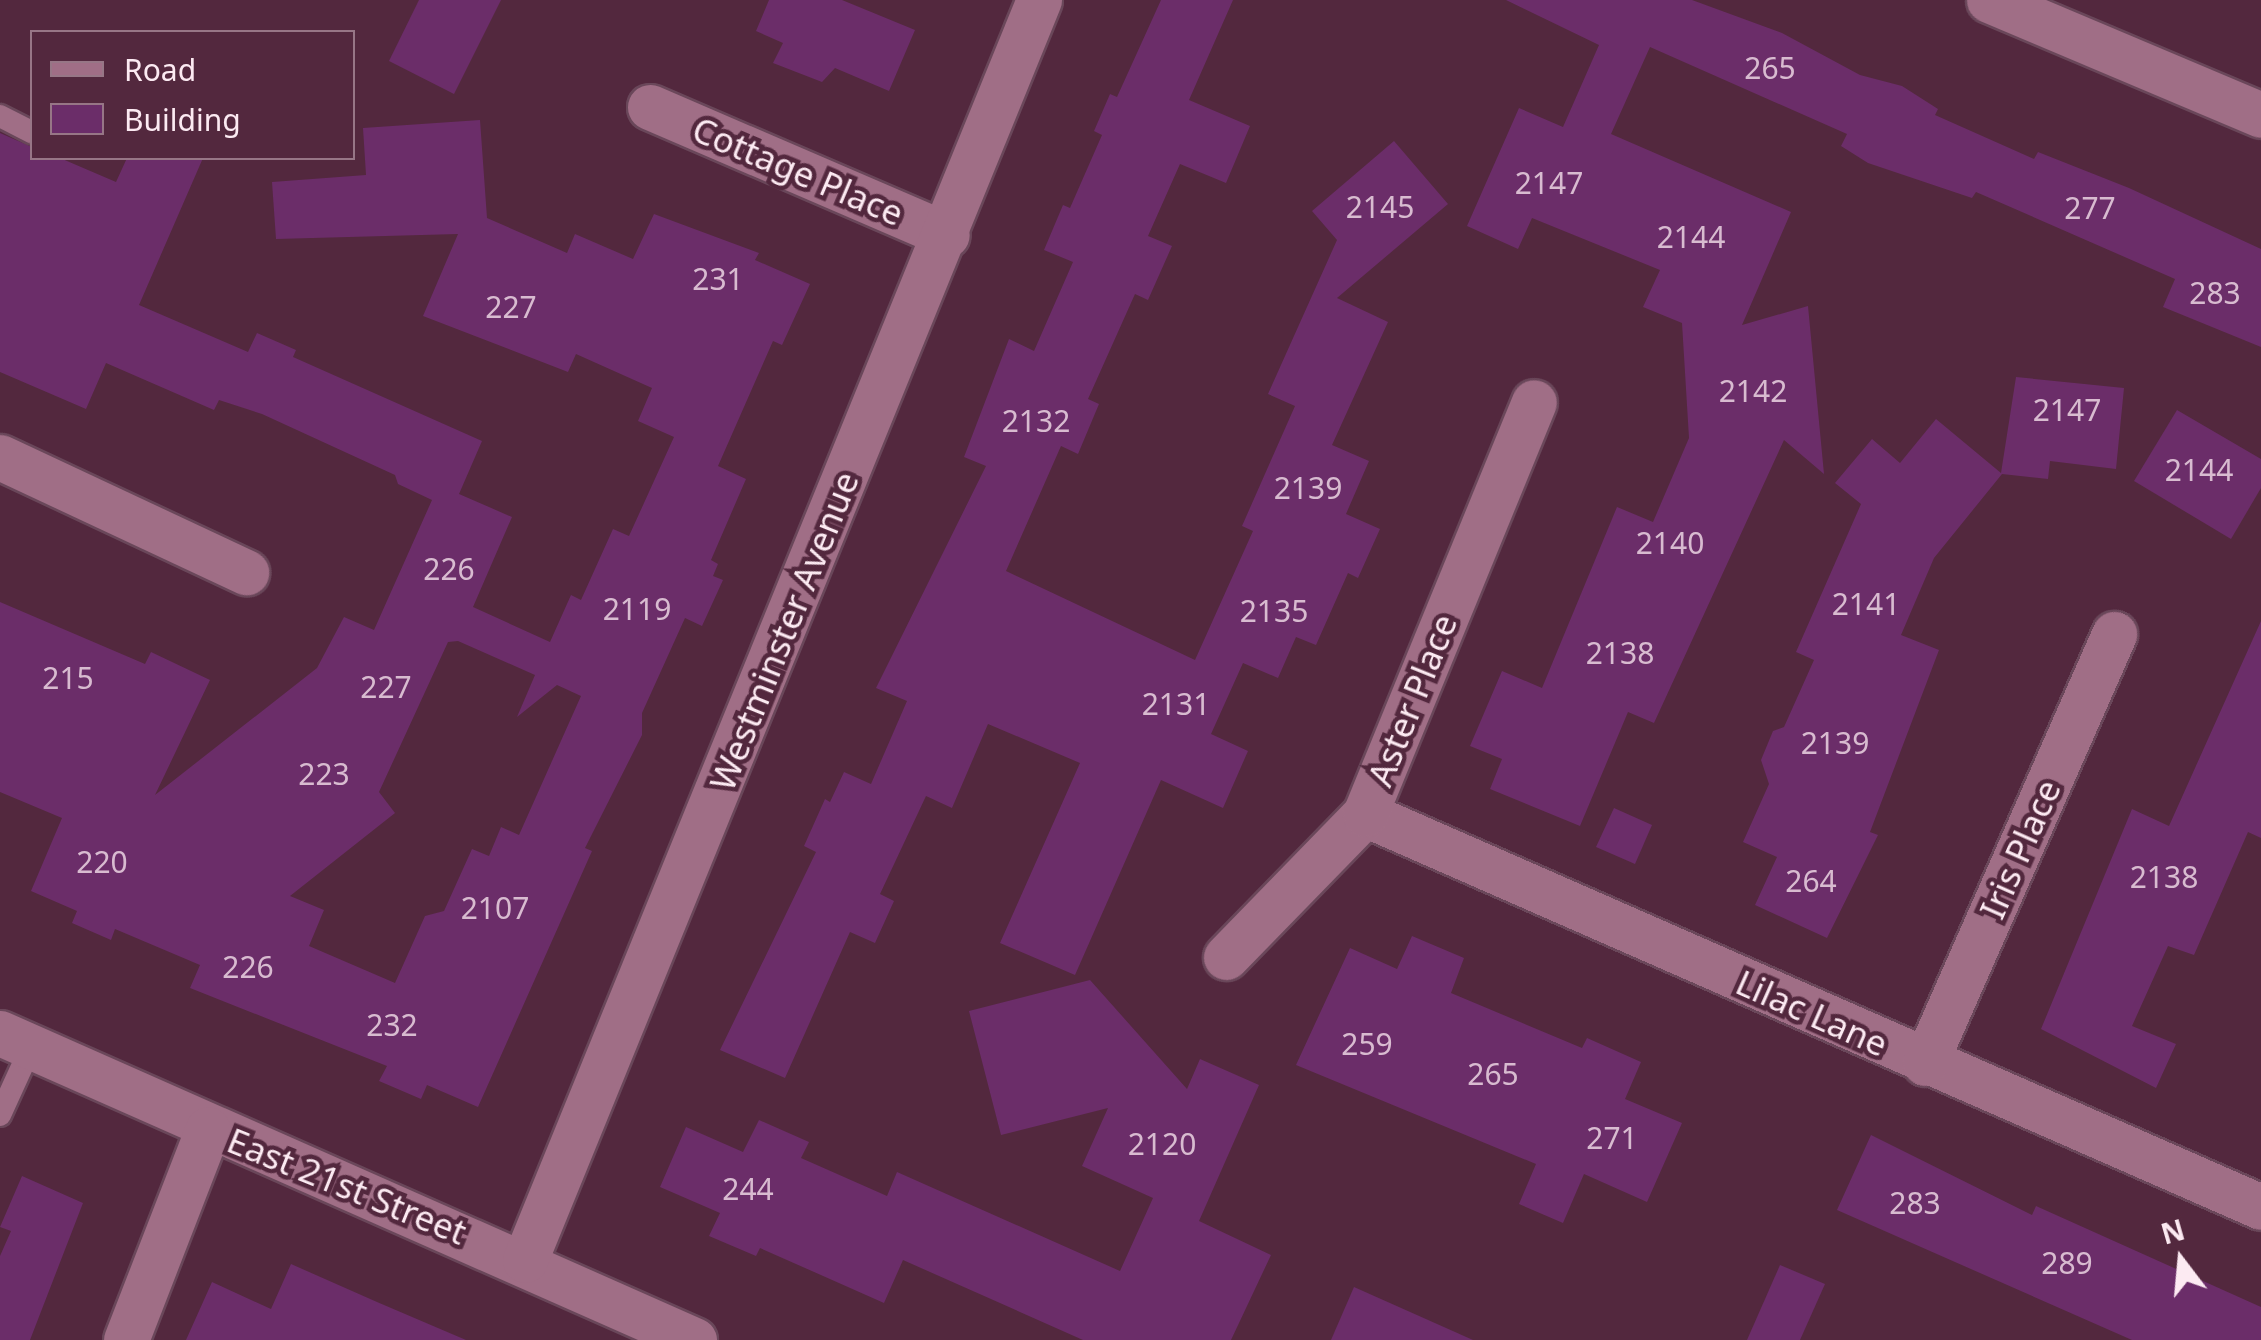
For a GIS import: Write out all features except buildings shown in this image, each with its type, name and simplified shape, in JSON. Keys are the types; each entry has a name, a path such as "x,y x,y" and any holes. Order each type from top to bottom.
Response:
{"street":[{"name":"Westminster Avenue","path":"525,1260 947,235 1039,0"},
{"path":"1988,0 2261,116"},
{"name":"Cottage Place","path":"650,107 947,235"},
{"name":"Aster Place","path":"1226,956 1365,814 1534,402"},
{"path":"0,457 246,572"},
{"name":"Iris Place","path":"1926,1063 2114,634"},
{"name":"Lilac Lane","path":"1365,814 1926,1063 2261,1206"},
{"name":"East 21st Street","path":"16,1040 208,1129 525,1260 694,1340"},
{"path":"126,1340 208,1129"}],"lane":[{"path":"0,116 30,131"},
{"path":"0,1115 16,1040"}]}
